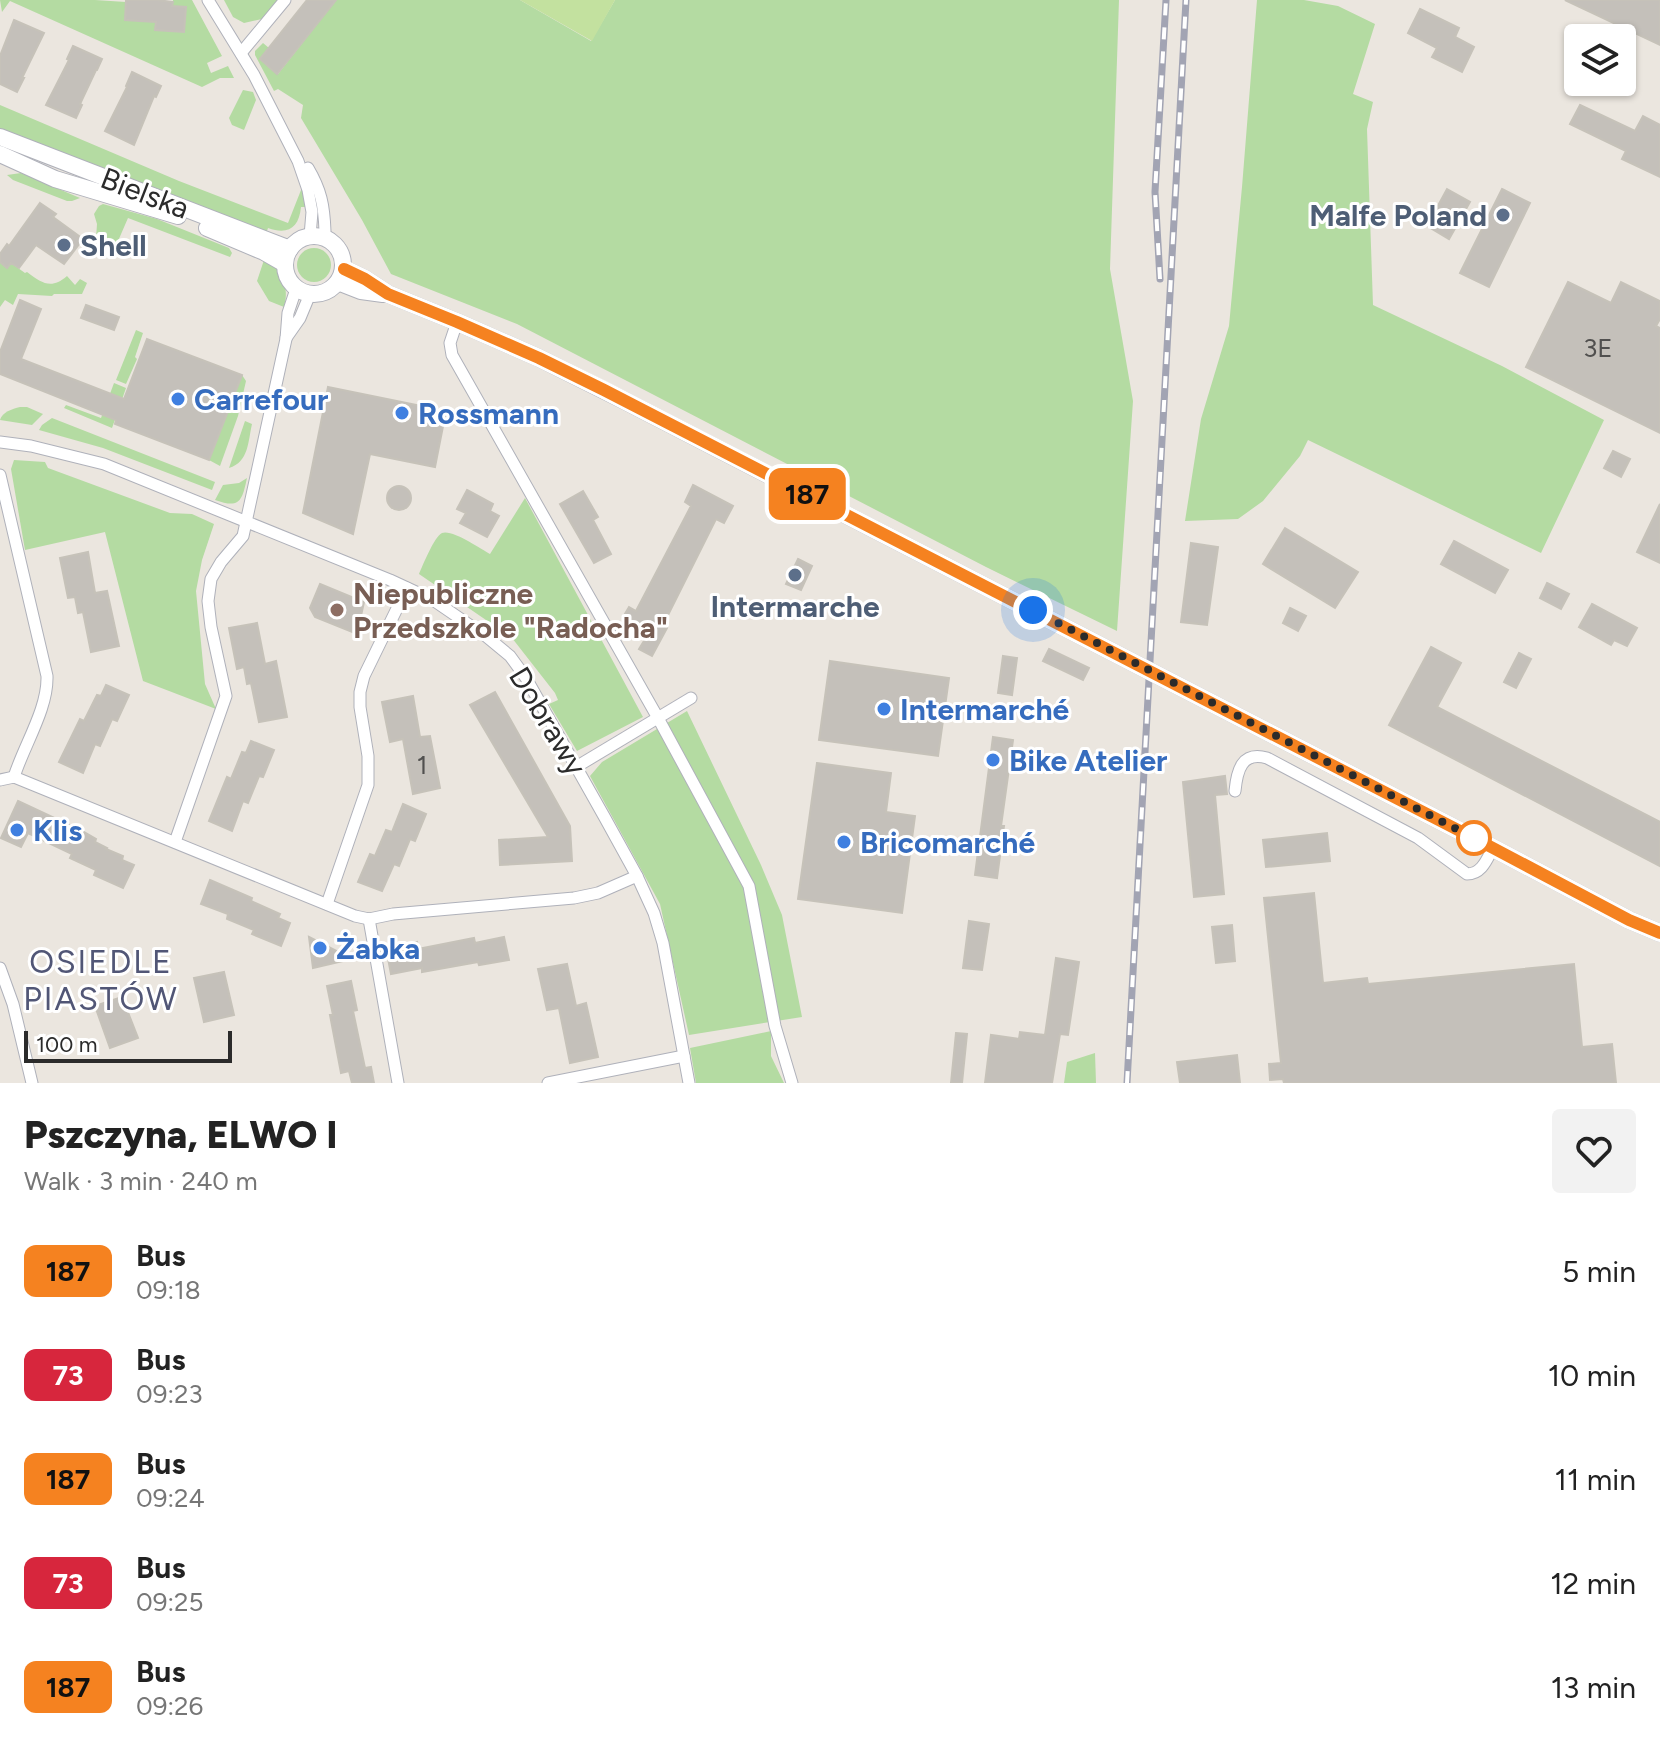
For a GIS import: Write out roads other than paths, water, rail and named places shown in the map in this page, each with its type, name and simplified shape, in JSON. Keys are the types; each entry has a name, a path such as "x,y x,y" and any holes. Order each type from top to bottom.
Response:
{"main road":[{"name":"Bielska","path":"0,137 288,256"},
{"name":"Bielska","path":"0,154 55,179 177,215 264,252 288,256"},
{"path":"318,234 340,250 343,259 341,276 326,292 303,292 290,282 286,273 288,256 296,243 318,234"},
{"path":"341,276 361,291 388,294 539,358 1629,920 1660,933"}],"street":[{"path":"208,0 241,53 303,173 318,234"},
{"path":"241,53 285,0"},
{"path":"308,168 319,187 324,210 318,234"},
{"path":"175,842 226,696 211,627 208,601 211,579 243,536 286,339 288,313 303,292"},
{"path":"457,322 450,343 452,355 658,718 749,886 775,1026 792,1083"},
{"name":"Dobrawy","path":"0,442 31,446 104,464 407,588 461,618 510,656 526,678 576,767 637,876 654,913 663,943 689,1083"},
{"path":"0,475 47,676 44,703 14,777"},
{"path":"327,904 368,785 368,756 360,707 364,676 407,588"},
{"path":"576,767 691,698"},
{"path":"1235,791 1241,766 1256,755 1418,838 1467,874 1475,874 1481,868 1493,848"},
{"path":"0,780 14,777 355,916 369,919 393,914 574,898 598,893 637,876"},
{"path":"369,919 398,1083"},
{"path":"0,968 13,1004 32,1083"},
{"path":"548,1083 684,1056"}],"railway":[{"path":"1160,279 1155,192 1166,0"},
{"path":"1127,1083 1186,0"}],"place":[{"name":"Malfe Poland","path":"1503,215"},
{"name":"Shell","path":"64,245"},
{"name":"Carrefour","path":"178,399"},
{"name":"Rossmann","path":"402,413"},
{"name":"Intermarche","path":"795,575"},
{"name":"Niepubliczne Przedszkole \"Radocha\"","path":"337,610"},
{"name":"Intermarché","path":"884,709"},
{"name":"Bike Atelier","path":"993,760"},
{"name":"Klis","path":"17,830"},
{"name":"Bricomarché","path":"844,842"},
{"name":"Żabka","path":"320,948"}],"district":[{"name":"OSIEDLE PIASTÓW","path":"101,980"}]}
